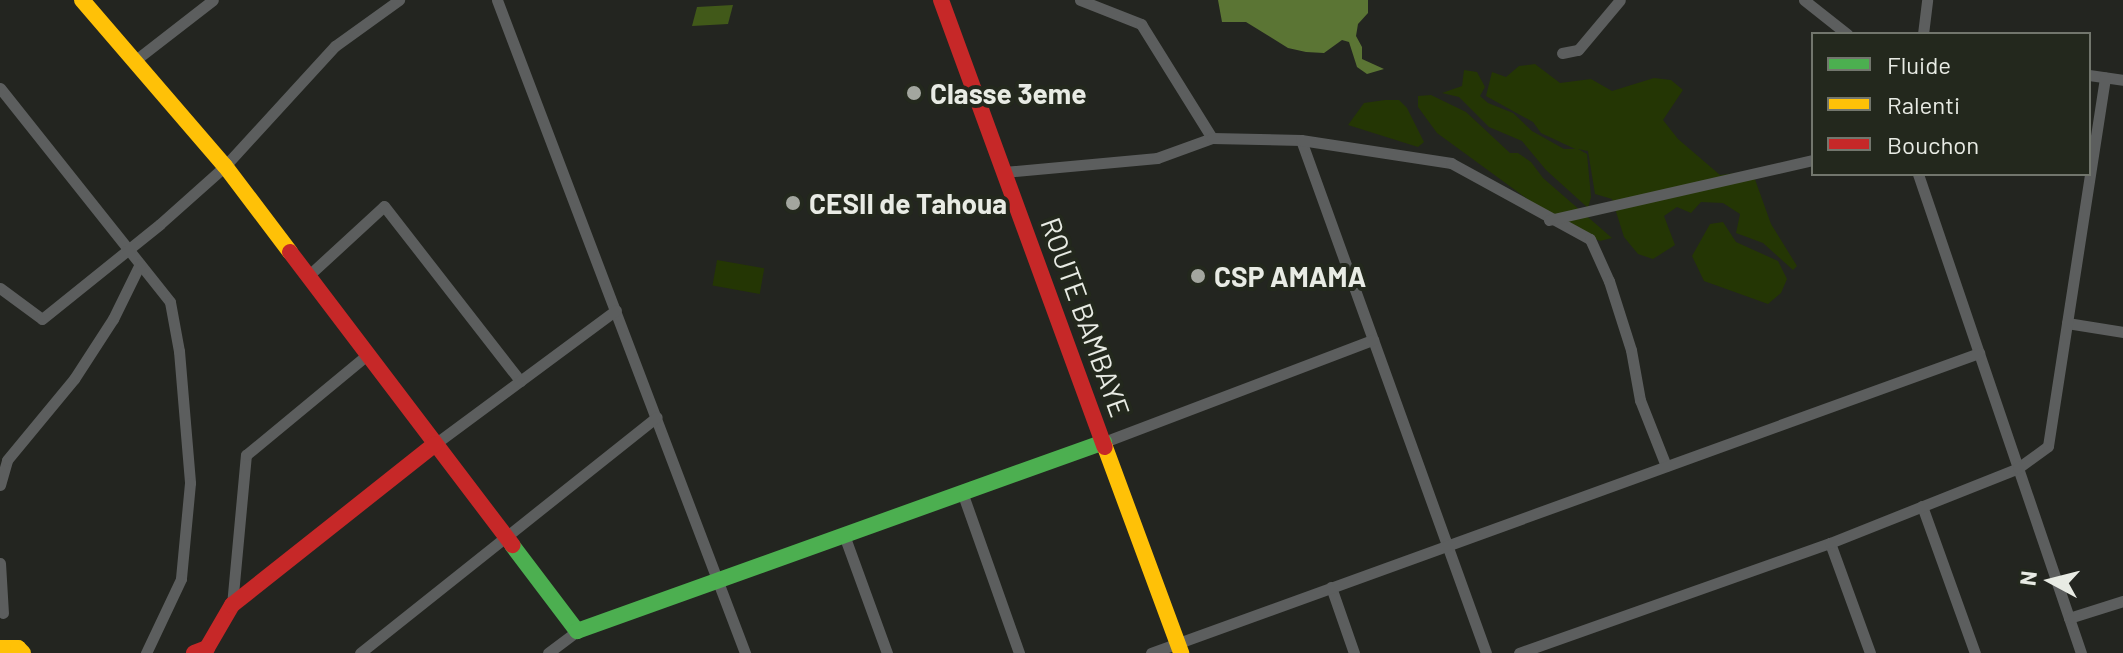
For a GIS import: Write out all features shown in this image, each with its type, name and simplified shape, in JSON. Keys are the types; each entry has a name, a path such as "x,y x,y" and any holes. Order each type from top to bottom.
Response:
{"street":[{"path":"82,0 225,166 577,631"},
{"path":"133,62 213,0"},
{"path":"0,288 42,319 225,166 335,46 399,0"},
{"path":"497,0 720,580 745,653"},
{"name":"ROUTE BAMBAYE","path":"941,0 1180,648"},
{"path":"1080,0 1141,24 1212,138"},
{"path":"1562,53 1578,50 1620,0"},
{"path":"1804,0 1844,32"},
{"path":"1923,32 1927,0"},
{"path":"2091,75 2123,80"},
{"path":"2091,148 2105,77"},
{"path":"0,88 170,302 179,351 190,483 181,579 146,653"},
{"path":"1004,172 1157,158 1212,138 1301,140 1451,163 1549,220 1590,239 1609,281 1631,350 1640,400 1666,466"},
{"path":"1301,140 1486,653"},
{"path":"1549,220 1811,160"},
{"path":"1919,176 2081,653"},
{"path":"1519,653 1830,543 2018,468 2048,446 2086,176"},
{"path":"308,276 384,206 520,381"},
{"path":"0,485 7,460 74,379 113,319 140,264"},
{"path":"204,651 232,605 435,444 616,310"},
{"path":"2067,323 2123,332"},
{"path":"548,653 577,631 1104,442 1373,340"},
{"path":"1151,653 1180,648 1331,587 1979,353"},
{"path":"232,605 246,455 367,355"},
{"path":"360,653 657,417"},
{"path":"962,492 1019,653"},
{"path":"1922,506 1975,653"},
{"path":"844,535 887,653"},
{"path":"1830,543 1870,653"},
{"path":"0,563 3,613"},
{"path":"1331,587 1354,653"},
{"path":"2069,618 2123,601"},
{"path":"0,648 18,648 23,653"}],"shaded area":[{"path":"1218,0 1368,0 1368,13 1358,24 1356,36 1362,47 1362,59 1384,69 1367,74 1357,67 1349,42 1342,40 1324,53 1306,52 1288,48 1246,22 1222,22"},
{"path":"733,5 728,24 692,26 697,7"},
{"path":"1535,64 1560,83 1591,79 1612,91 1654,78 1671,80 1683,90 1663,120 1678,139 1720,175 1752,171 1771,224 1797,266 1793,270 1763,243 1736,233 1740,214 1723,203 1701,202 1691,213 1677,207 1664,216 1675,245 1653,259 1638,254 1624,237 1612,199 1595,194 1588,151 1578,149 1587,154 1591,197 1588,208 1546,170 1522,141 1489,127 1459,97 1442,93 1462,86 1464,70 1477,72 1485,87 1480,96 1488,103 1513,113 1532,131 1564,149 1575,149 1541,133 1533,122 1486,96 1492,72 1506,77 1519,66"},
{"path":"1431,95 1466,112 1510,153 1518,153 1531,162 1543,178 1612,238 1600,241 1559,222 1437,133 1418,107 1418,96"},
{"path":"1399,100 1407,108 1424,142 1418,147 1348,125 1364,103"},
{"path":"1723,222 1736,242 1778,261 1787,279 1781,293 1768,304 1704,281 1692,256 1710,224"},
{"path":"717,260 764,268 760,294 712,286"}],"traffic: fast":[{"path":"512,545 577,631 1104,442"}],"traffic: slow":[{"path":"82,0 225,166 290,252"},
{"path":"1105,447 1181,653"},
{"path":"0,648 18,648 23,653"}],"traffic: jam":[{"path":"941,0 1105,447"},
{"path":"290,252 512,545"},
{"path":"194,653 207,648 232,605 435,444"}],"place":[{"name":"Classe 3eme","path":"914,93"},
{"name":"CESII de Tahoua","path":"793,203"},
{"name":"CSP AMAMA","path":"1198,276"}]}
